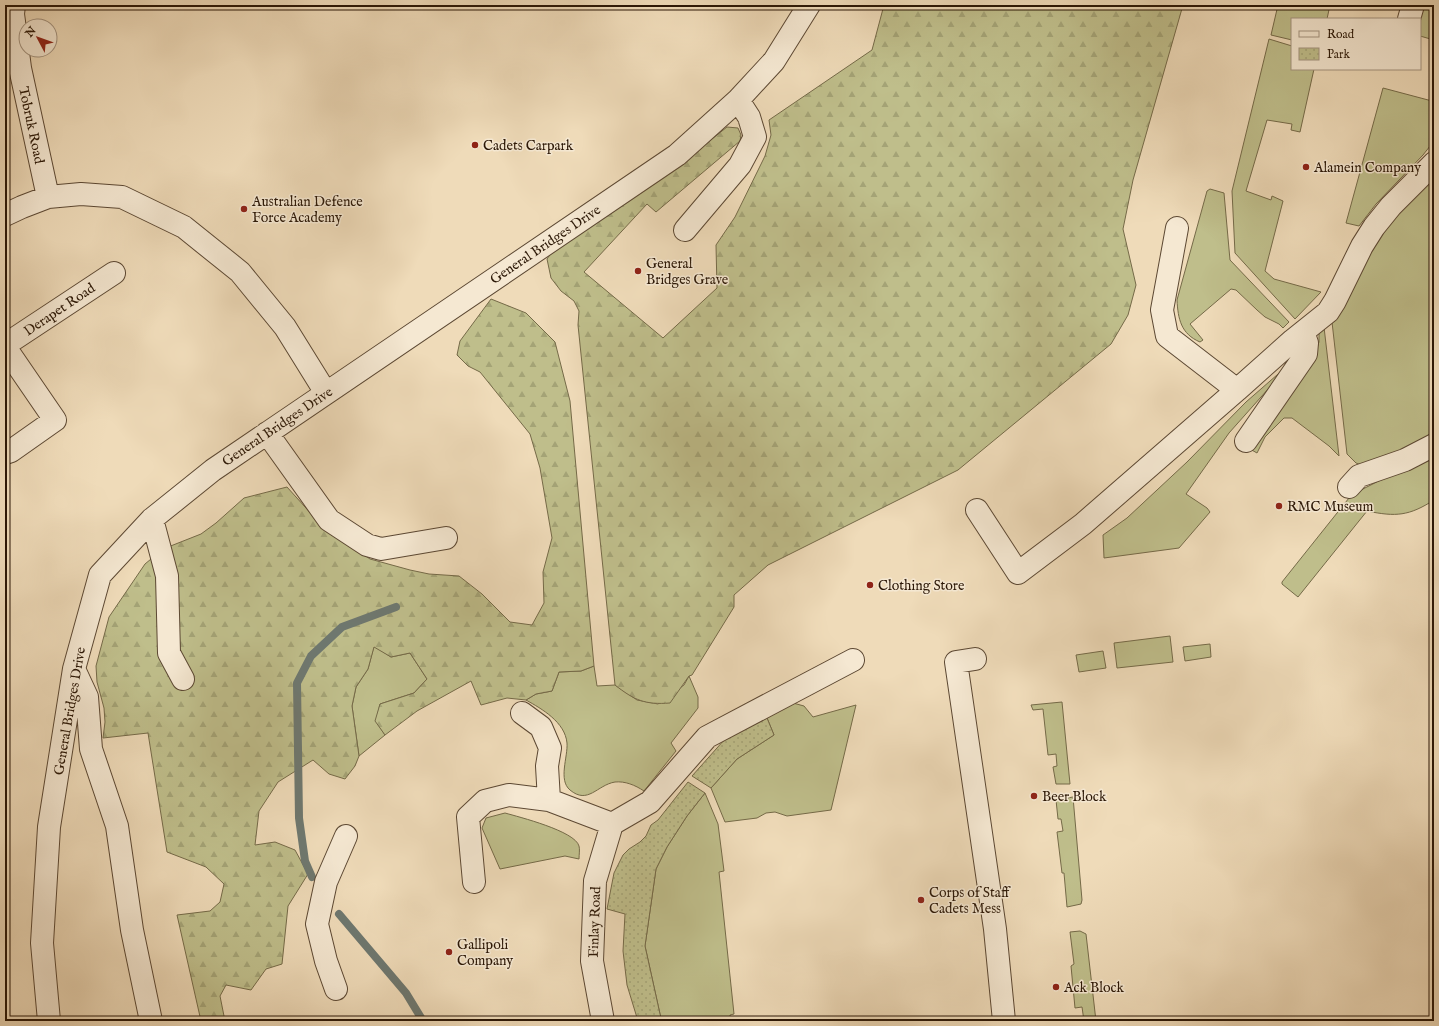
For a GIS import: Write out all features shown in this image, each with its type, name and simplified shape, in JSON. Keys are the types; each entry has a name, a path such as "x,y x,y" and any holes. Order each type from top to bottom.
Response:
{"street":[{"name":"General Bridges Drive","path":"49,1021 42,943 49,827 74,669 100,575 152,519 213,470 677,155 738,100 774,61 809,5"},
{"path":"1410,18 1413,5"},
{"name":"Tobruk Road","path":"11,11 20,68 48,197"},
{"path":"685,230 740,165 755,137 749,117 738,100"},
{"path":"977,510 1018,572 1083,524 1303,332 1328,312 1362,246 1382,217 1434,163"},
{"path":"5,215 48,197 81,194 122,197 184,227 240,272 285,327 326,394"},
{"path":"1177,228 1162,310 1167,336 1237,390"},
{"name":"Derapet Road","path":"5,346 114,273"},
{"path":"1246,440 1306,354 1307,343 1303,332"},
{"path":"5,346 55,420 11,451 5,453"},
{"path":"267,433 329,520 367,545 381,549 446,538"},
{"path":"1349,487 1359,476 1405,460 1434,446"},
{"path":"152,519 167,576 169,653 182,679"},
{"path":"975,659 956,662 994,929 1004,1021"},
{"path":"474,882 468,817 485,801 509,795 549,800 612,824 650,802 707,737 853,660"},
{"path":"74,669 87,697 91,749 117,826 132,930 151,1021"},
{"path":"522,713 541,726 550,748 548,766 549,800"},
{"name":"Finlay Road","path":"603,1021 592,961 595,881 612,824"},
{"path":"336,989 326,961 317,924 326,882 346,836"}],"green space":[{"path":"884,5 1183,5 1133,180 1123,229 1136,285 1128,315 1111,344 958,470 768,565 734,595 734,607 692,675 689,676 670,703 654,703 634,698 615,685 578,325 579,311 574,301 561,291 551,278 547,259 554,249 678,166 727,127 738,128 741,135 740,141 656,212 647,204 584,272 663,338 717,288 716,245 735,217 765,156 771,135 769,120 872,50"},
{"path":"1278,5 1330,5 1327,18 1291,18 1291,40 1271,35"},
{"path":"1424,5 1434,5 1434,40 1421,36 1421,18"},
{"path":"1269,39 1291,46 1291,70 1314,70 1300,132 1291,130 1292,124 1267,120 1246,191 1271,200 1272,196 1283,201 1265,271 1274,279 1321,292 1295,319 1235,253 1232,191"},
{"path":"1383,88 1432,101 1434,96 1434,141 1423,155 1376,204 1359,226 1346,223"},
{"path":"1434,170 1434,439 1364,466 1356,463 1347,454 1332,322 1384,224"},
{"path":"1210,189 1224,193 1230,260 1289,322 1283,328 1279,324 1265,317 1236,290 1231,289 1190,324 1203,340 1200,342 1194,339 1182,325 1178,313 1177,300 1207,191"},
{"path":"491,299 526,313 555,342 570,401 594,666 581,671 559,672 552,691 536,694 526,700 507,698 481,705 471,681 417,711 385,735 375,721 380,704 414,693 427,679 410,653 391,657 374,647 368,669 356,687 352,706 359,756 355,766 345,779 329,774 313,760 278,782 259,811 255,845 275,842 295,850 308,874 288,906 282,964 266,969 251,990 226,985 220,996 225,1021 201,1021 177,915 210,911 220,902 224,884 206,867 167,852 148,733 103,738 105,722 104,708 97,682 96,666 109,617 145,564 163,549 201,534 244,498 287,487 324,528 370,559 429,574 459,576 482,594 510,622 532,625 544,603 543,572 552,538 540,468 530,434 480,372 468,366 457,355 460,341"},
{"path":"1324,327 1339,456 1329,446 1292,418 1284,418 1265,437 1257,453 1250,449 1312,363 1319,342 1319,330"},
{"path":"1293,361 1229,433 1186,494 1207,508 1210,512 1179,548 1104,558 1103,535 1127,518 1187,462 1246,402"},
{"path":"1434,453 1434,500 1417,509 1402,514 1386,514 1367,511 1298,597 1282,584 1282,582 1349,498 1355,493"},
{"path":"1170,636 1173,662 1117,668 1114,643"},
{"path":"1210,644 1211,657 1185,661 1183,647"},
{"path":"374,646 391,657 410,653 427,679 414,693 380,704 376,721 385,735 359,756 352,706 356,687 368,669"},
{"path":"1103,651 1106,668 1079,672 1076,655"},
{"path":"594,666 597,686 615,685 637,700 658,704 684,685 689,676 698,697 698,708 671,743 676,751 644,791 622,782 609,784 592,793 582,796 570,790 566,786 564,774 567,749 565,735 552,717 526,700 536,694 552,691 559,672 581,671"},
{"path":"1062,702 1070,784 1056,784 1053,767 1057,766 1056,754 1048,755 1043,709 1033,710 1031,705"},
{"path":"793,703 804,706 813,717 856,705 831,810 787,816 775,812 766,813 757,818 725,822 711,788 737,759 774,735 767,718"},
{"path":"767,718 774,735 737,759 711,788 692,776 725,739"},
{"path":"688,782 705,793 687,816 667,847 656,869 645,946 662,1021 638,1021 627,985 623,951 625,914 607,909 614,873 623,855 646,836 651,825 658,820"},
{"path":"705,793 718,824 724,871 719,872 734,1014 730,1015 730,1021 662,1021 645,946 656,869 667,847 687,816"},
{"path":"1073,797 1082,900 1081,904 1067,907 1064,873 1062,873 1057,832 1063,831 1061,819 1058,819 1056,800"},
{"path":"505,813 546,825 568,835 575,840 579,846 579,859 565,856 500,869 482,828 486,818"},
{"path":"1080,931 1086,934 1096,1021 1084,1021 1082,1007 1075,1008 1071,966 1074,964 1070,932"}],"waterway":[{"path":"312,877 305,861 299,818 297,683 311,656 342,627 396,607"},
{"path":"339,914 406,993 423,1021"}],"place":[{"name":"Cadets Carpark","path":"475,145"},
{"name":"Alamein Company","path":"1306,167"},
{"name":"Australian Defence Force Academy","path":"244,209"},
{"name":"General Bridges Grave","path":"638,271"},
{"name":"RMC Museum","path":"1279,506"},
{"name":"Clothing Store","path":"870,585"},
{"name":"Beer Block","path":"1034,796"},
{"name":"Corps of Staff Cadets Mess","path":"921,900"},
{"name":"Gallipoli Company","path":"449,952"},
{"name":"Ack Block","path":"1056,987"}]}
